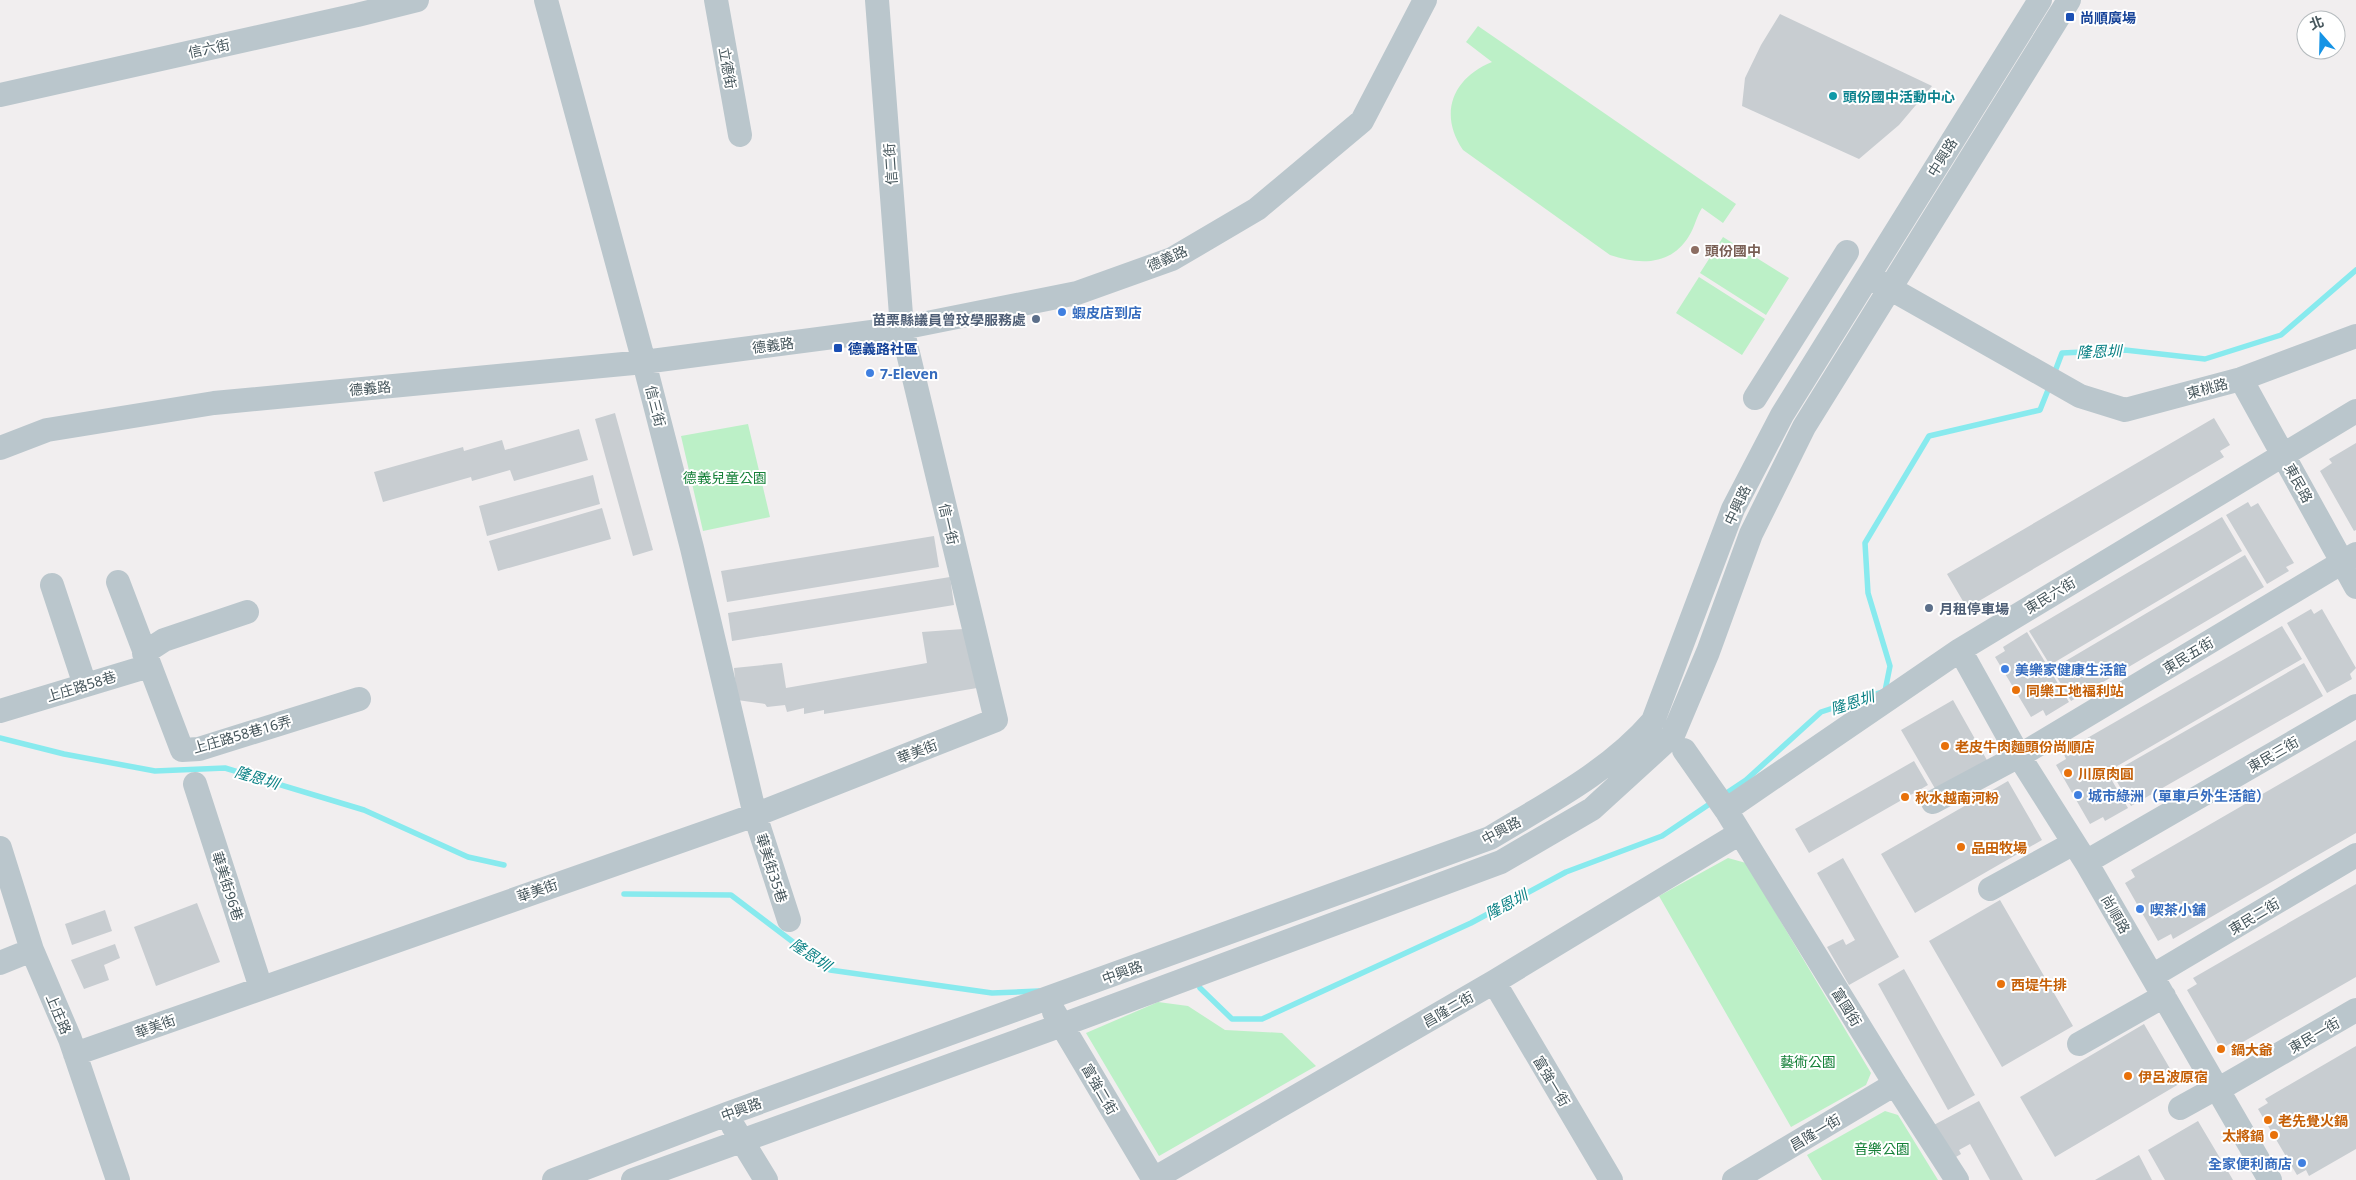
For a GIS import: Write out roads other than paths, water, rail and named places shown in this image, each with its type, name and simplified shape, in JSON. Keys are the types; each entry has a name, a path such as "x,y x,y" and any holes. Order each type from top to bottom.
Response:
{"street":[{"name":"信六街","path":"0,95 358,16 418,0"},
{"name":"信三街","path":"546,0 644,362 692,548 755,815"},
{"name":"立德街","path":"716,0 740,135"},
{"name":"信二街","path":"877,0 902,328"},
{"name":"德義路","path":"0,448 47,430 214,403 644,362 902,328 1077,294 1172,259 1257,209 1362,122 1424,0"},
{"name":"中興路","path":"554,1180 727,1114 1490,838 1578,785 1635,740 1653,722 1733,509 1782,415 2040,0"},
{"name":"中興路","path":"633,1180 1062,1025 1501,862 1592,809 1673,735 1708,652 1755,525 1804,426 1891,289 2069,0"},
{"path":"1755,398 1847,252"},
{"path":"1869,276 1891,289"},
{"name":"東桃路","path":"1891,289 2080,396 2125,410 2241,379 2356,336"},
{"name":"信一街","path":"902,328 996,720"},
{"name":"東民路","path":"2241,379 2282,454 2349,558 2356,587"},
{"name":"東民六街","path":"1724,808 1960,650 2282,454 2356,412"},
{"name":"東民五街","path":"1933,802 2019,756 2349,558"},
{"path":"118,582 146,659"},
{"path":"52,585 85,685"},
{"name":"上庄路58巷","path":"0,711 85,685 146,659 164,640 248,612"},
{"name":"尚順路","path":"1960,650 2019,756 2080,852 2219,1088 2270,1180"},
{"name":"上庄路58巷16弄","path":"146,659 182,750 199,750 359,699"},
{"name":"東民三街","path":"1990,889 2080,852 2356,706"},
{"name":"華美街","path":"76,1054 755,815 996,720"},
{"path":"1684,750 1740,834"},
{"name":"華美街96巷","path":"195,784 261,988"},
{"name":"華美街35巷","path":"755,815 789,920"},
{"name":"昌隆二街","path":"1153,1180 1494,982 1740,834"},
{"name":"富國街","path":"1740,834 1895,1084 1957,1180"},
{"name":"上庄路","path":"0,848 32,950 76,1054 118,1180"},
{"name":"東民二街","path":"2079,1044 2158,986 2356,855"},
{"path":"0,962 32,950"},
{"name":"富強一街","path":"1494,982 1611,1180"},
{"name":"富強二街","path":"1045,999 1153,1180"},
{"name":"東民一街","path":"2180,1108 2356,1010"},
{"name":"昌隆一街","path":"1734,1180 1895,1084"},
{"path":"727,1114 766,1180"}],"waterway":[{"name":"隆恩圳","path":"2054,374 2062,353 2125,350 2205,359 2281,335 2356,270"},
{"name":"隆恩圳","path":"1722,796 1746,780 1821,712 1885,691 1890,666 1868,593 1865,543 1929,436 2040,410 2050,385"},
{"name":"隆恩圳","path":"0,738 64,754 155,771 225,768 364,810 468,857 504,865"},
{"name":"隆恩圳","path":"1200,988 1232,1019 1262,1019 1471,923 1566,872 1662,836 1714,801"},
{"name":"隆恩圳","path":"624,894 731,895 830,970 992,993 1039,991"}],"place":[{"name":"尚順廣場","path":"2070,17"},
{"name":"頭份國中活動中心","path":"1833,96"},
{"name":"頭份國中","path":"1695,250"},
{"name":"蝦皮店到店","path":"1062,312"},
{"name":"苗栗縣議員曾玟學服務處","path":"1036,319"},
{"name":"德義路社區","path":"838,348"},
{"name":"7-Eleven","path":"870,373"},
{"name":"月租停車場","path":"1929,608"},
{"name":"美樂家健康生活館","path":"2005,669"},
{"name":"同樂工地福利站","path":"2016,690"},
{"name":"老皮牛肉麵頭份尚順店","path":"1945,746"},
{"name":"川原肉圓","path":"2068,773"},
{"name":"城市綠洲（單車戶外生活館）","path":"2078,795"},
{"name":"秋水越南河粉","path":"1905,797"},
{"name":"品田牧場","path":"1961,847"},
{"name":"喫茶小舖","path":"2140,909"},
{"name":"西堤牛排","path":"2001,984"},
{"name":"鍋大爺","path":"2221,1049"},
{"name":"伊呂波原宿","path":"2128,1076"},
{"name":"老先覺火鍋","path":"2268,1120"},
{"name":"太將鍋","path":"2274,1135"},
{"name":"全家便利商店","path":"2302,1163"}],"park label":[{"name":"德義兒童公園","path":"725,477"},
{"name":"藝術公園","path":"1808,1061"},
{"name":"音樂公園","path":"1882,1148"}]}
